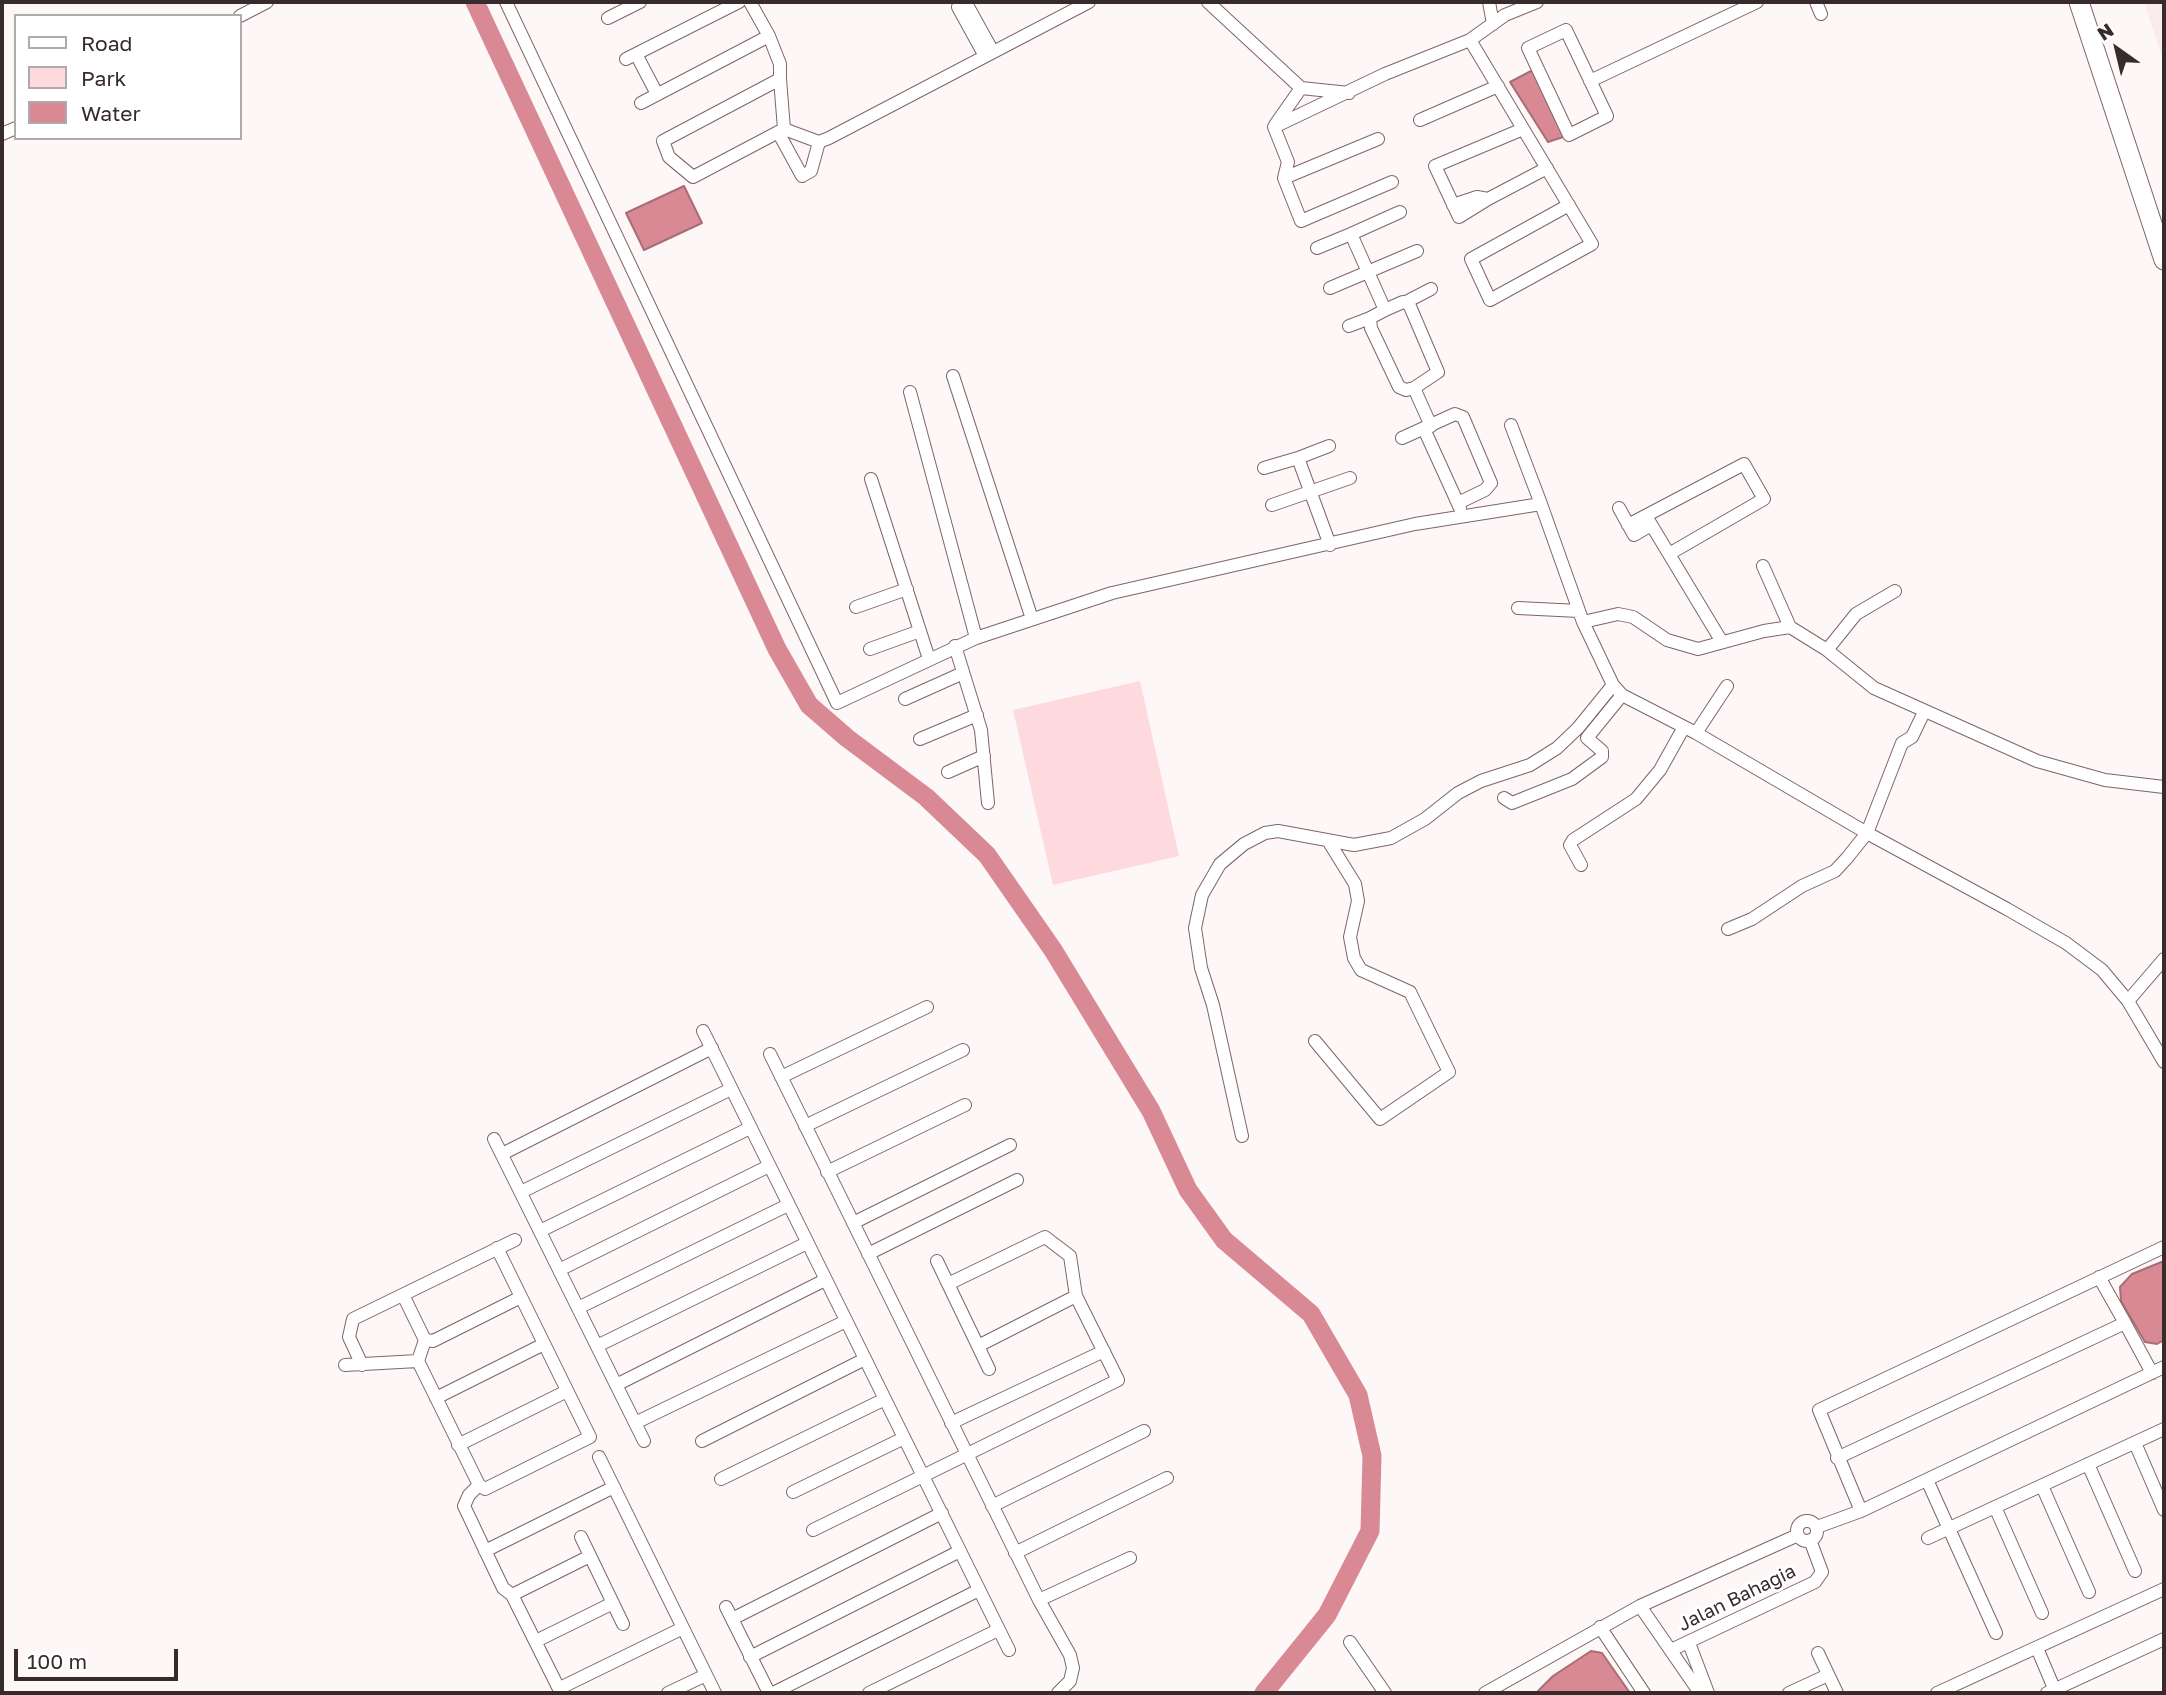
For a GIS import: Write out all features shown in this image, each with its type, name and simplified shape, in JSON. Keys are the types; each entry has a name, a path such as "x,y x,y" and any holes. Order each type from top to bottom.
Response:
{"main road":[{"path":"2079,2 2164,260"}],"street":[{"path":"242,15 267,2"},
{"path":"506,2 834,701 842,702 955,646 1112,593 1415,524 1541,504"},
{"path":"608,18 640,2"},
{"path":"657,94 631,56 739,2"},
{"path":"750,2 769,36 780,64 781,133 802,176 811,171 819,142"},
{"path":"967,2 989,54"},
{"path":"779,79 663,141 669,157 693,177 781,133 819,142 1089,2"},
{"path":"1208,2 1301,88 1349,93"},
{"path":"1489,2 1493,24"},
{"path":"1274,127 1385,74 1470,40 1493,24 1537,2"},
{"path":"1590,81 1757,2"},
{"path":"1566,30 1590,81 1607,116 1569,135 1528,48 1566,30"},
{"path":"641,103 769,36"},
{"path":"1470,40 1498,86 1523,129 1547,168 1569,205 1592,244 1490,300 1471,259 1569,205"},
{"path":"1419,120 1498,86"},
{"path":"1274,127 1301,88"},
{"path":"1274,127 1288,162 1284,178 1300,221 1392,182"},
{"path":"1523,129 1435,166 1453,205 1476,197 1488,199 1547,168"},
{"path":"692,186 781,133"},
{"path":"1284,178 1378,139"},
{"path":"1317,248 1400,212"},
{"path":"1351,234 1385,310"},
{"path":"1330,288 1417,251"},
{"path":"1349,326 1431,289"},
{"path":"1370,318 1371,328 1399,387 1406,390 1414,388 1438,372 1406,302"},
{"path":"953,376 1032,619"},
{"path":"1414,388 1464,517"},
{"path":"910,392 976,638"},
{"path":"1402,438 1455,414 1463,417 1491,483 1485,490 1458,503"},
{"path":"1511,425 1581,617 1613,685 1622,695 1690,730 1867,833 2066,943 2102,970 2128,1001 2160,1046 2164,1062"},
{"path":"1264,468 1329,446"},
{"path":"1298,458 1330,545"},
{"path":"1619,508 1634,535 1648,521 1744,464 1764,499 1669,554"},
{"path":"1272,505 1349,478"},
{"path":"872,479 929,659"},
{"path":"1648,521 1722,642"},
{"path":"1763,566 1790,628 1827,650 1874,688 2037,761 2105,780 2164,787"},
{"path":"856,607 907,589"},
{"path":"1827,650 1856,614 1895,592"},
{"path":"1518,608 1581,617 1618,614 1633,617 1667,640 1686,648 1698,649 1764,631 1790,628"},
{"path":"870,649 920,631"},
{"path":"955,646 977,715 988,803"},
{"path":"905,699 963,673"},
{"path":"1242,1136 1213,1006 1201,968 1195,928 1202,895 1220,864 1244,844 1265,833 1280,831 1354,845 1391,838 1481,781 1530,765 1557,748 1578,728 1613,685"},
{"path":"1581,865 1570,845 1573,840 1636,799 1727,686"},
{"path":"1504,798 1512,803 1572,779 1602,757 1602,751 1587,738 1622,695"},
{"path":"1728,929 1752,919 1802,886 1835,871 1867,833 1902,743 1912,737 1924,712"},
{"path":"920,739 977,715"},
{"path":"948,772 984,756"},
{"path":"1315,1041 1380,1119 1449,1072 1410,992 1361,970 1350,937 1358,901 1355,884 1329,842"},
{"path":"2128,1001 2164,959"},
{"path":"780,1077 927,1007"},
{"path":"703,1031 1009,1650"},
{"path":"502,1154 712,1048"},
{"path":"805,1126 963,1049"},
{"path":"770,1054 1038,1600 1070,1655 1073,1668 1070,1681 1058,1693"},
{"path":"521,1192 732,1089"},
{"path":"827,1172 965,1105"},
{"path":"540,1231 750,1128"},
{"path":"494,1139 644,1441"},
{"path":"853,1223 1010,1145"},
{"path":"559,1270 769,1166"},
{"path":"868,1254 1017,1180"},
{"path":"578,1308 788,1205"},
{"path":"813,1530 1118,1380 1076,1296 1070,1256 1045,1237 948,1284"},
{"path":"362,1365 349,1337 354,1319 514,1240"},
{"path":"597,1346 807,1243"},
{"path":"1861,1511 1819,1410 2164,1247"},
{"path":"403,1295 425,1340 418,1361 478,1485 485,1489 590,1437 497,1248"},
{"path":"937,1261 989,1369"},
{"path":"1485,1693 1507,1688 1600,1627 1640,1606 1804,1538 1797,1530 1804,1521 1814,1523 1817,1527 1861,1511 2158,1370 2125,1322 2099,1277"},
{"path":"616,1385 825,1280"},
{"path":"978,1346 1076,1296"},
{"path":"425,1340 432,1341 521,1297"},
{"path":"635,1423 846,1321"},
{"path":"1838,1458 2125,1322"},
{"path":"436,1398 544,1344"},
{"path":"951,1423 1104,1351"},
{"path":"702,1441 865,1359"},
{"path":"345,1366 418,1361"},
{"path":"458,1445 567,1391"},
{"path":"721,1479 885,1399"},
{"path":"1928,1538 2164,1429"},
{"path":"992,1506 1144,1432"},
{"path":"793,1492 904,1438"},
{"path":"2135,1443 2164,1510"},
{"path":"599,1457 715,1693"},
{"path":"2088,1464 2136,1572"},
{"path":"1015,1553 1167,1478"},
{"path":"1927,1480 1996,1633"},
{"path":"478,1485 464,1506 503,1587 512,1595 561,1691 683,1628"},
{"path":"2042,1486 2089,1592"},
{"path":"485,1551 614,1487"},
{"path":"1995,1507 2042,1613"},
{"path":"942,1513 729,1613 750,1657 771,1693 979,1590"},
{"path":"581,1537 623,1624"},
{"name":"Jalan Bahagia","path":"1671,1650 1815,1582 1822,1572 1804,1538"},
{"path":"750,1657 960,1551"},
{"path":"512,1595 590,1556"},
{"path":"1038,1600 1130,1558"},
{"path":"1937,1693 2164,1589"},
{"path":"536,1641 613,1603"},
{"path":"1640,1606 1700,1693"},
{"path":"1600,1627 1644,1693"},
{"path":"869,1693 998,1630"},
{"path":"2037,1648 2053,1692 2164,1639"},
{"path":"1350,1642 1385,1693"},
{"path":"1689,1643 1708,1693"},
{"path":"1818,1653 1837,1693"},
{"path":"668,1693 706,1675"},
{"path":"1789,1693 1828,1675"}],"shaded area":[{"path":"2144,2 2164,2 2164,63"}],"green space":[{"path":"1140,681 1179,856 1053,885 1013,710"}],"water":[{"path":"1533,70 1566,136 1548,142 1510,82"},
{"path":"684,186 702,223 644,250 626,213"},
{"path":"2164,1261 2164,1340 2157,1344 2145,1342 2121,1301 2120,1287 2132,1274"},
{"path":"1591,1651 1602,1653 1630,1693 1536,1693 1553,1676"}],"waterway":[{"path":"475,2 777,649 809,705 847,738 926,797 987,855 1053,950 1151,1111 1188,1190 1224,1240 1311,1314 1358,1395 1372,1456 1370,1531 1327,1615 1264,1693"}]}
